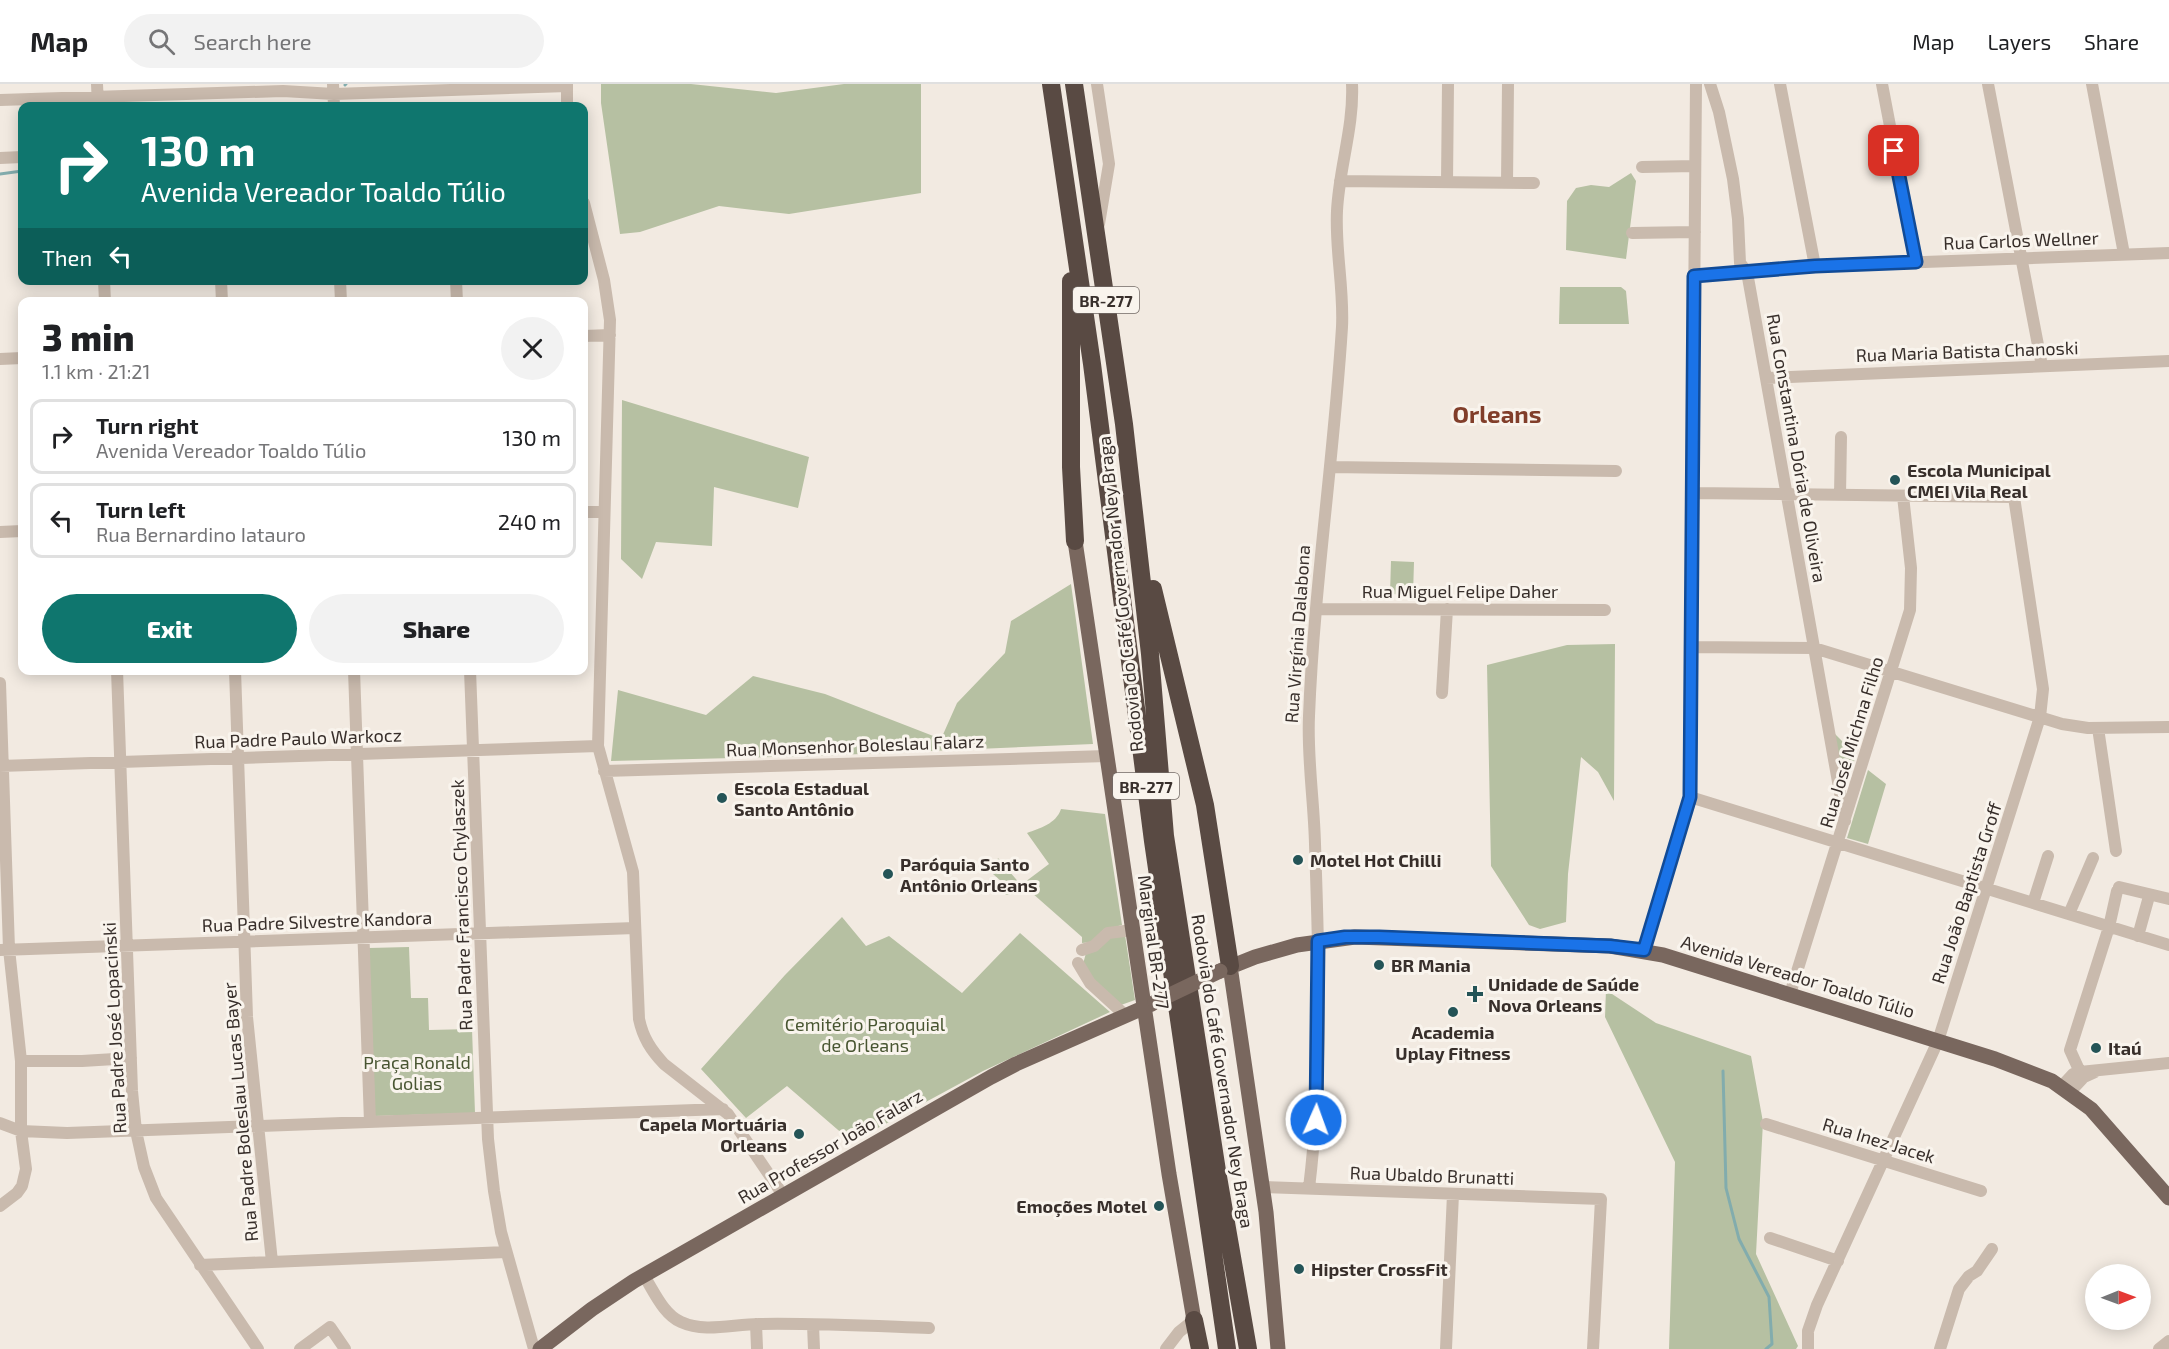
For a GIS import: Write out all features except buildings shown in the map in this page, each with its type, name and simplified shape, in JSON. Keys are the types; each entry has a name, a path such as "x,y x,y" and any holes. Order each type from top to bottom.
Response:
{"highway":[{"name":"Rodovia do Café Governador Ney Braga","path":"1051,84 1072,222 1153,841 1227,1349"},
{"name":"Rodovia do Café Governador Ney Braga","path":"1074,84 1120,392 1152,672 1166,836 1216,1171 1248,1349"},
{"path":"1072,222 1071,467 1075,541"},
{"path":"1135,517 1203,796 1225,969"},
{"path":"1194,1320 1200,1349"}],"main road":[{"name":"Marginal BR-277","path":"1075,541 1133,930 1150,1005 1194,1320"},
{"name":"Avenida Vereador Toaldo Túlio","path":"1150,1005 1225,969 1276,950 1345,937 1610,946 1644,950 2028,1070 2066,1089 2107,1126 2169,1197"},
{"path":"1225,969 1262,1187 1272,1267 1278,1349"},
{"name":"Rua Professor João Falarz","path":"540,1349 592,1309 644,1276 999,1072 1150,1005"}],"street":[{"path":"1096,237 1109,164 1097,84"},
{"name":"Rua Virgínia Dalabona","path":"1309,1188 1317,1104 1318,941 1309,724 1316,609 1342,323 1337,226 1340,181 1350,128 1352,84"},
{"path":"1447,182 1448,84"},
{"path":"1507,183 1508,84"},
{"path":"1644,950 1690,797 1696,84"},
{"name":"Rua Constantina Dória de Oliveira","path":"1710,84 1719,112 1733,178 1739,225 1740,263 1747,272 1845,822"},
{"path":"1780,84 1815,266"},
{"path":"1882,84 1916,262"},
{"path":"1988,84 2042,366"},
{"path":"2092,84 2124,254"},
{"path":"0,100 289,90 334,95 567,85 567,102"},
{"path":"0,158 18,157"},
{"path":"1642,167 1695,166"},
{"path":"1340,181 1534,183"},
{"path":"588,218 607,292 610,335 603,512 598,746 633,872 639,1019 647,1044 664,1064 723,1109 733,1120 783,1195"},
{"path":"1632,232 1695,232"},
{"name":"Rua Carlos Wellner","path":"1694,276 1815,266 2169,253"},
{"path":"588,336 610,335"},
{"path":"0,359 18,358"},
{"name":"Rua Maria Batista Chanoski","path":"1766,378 2169,361"},
{"path":"1840,437 1840,495"},
{"path":"1330,467 1616,471"},
{"path":"1692,493 1903,496"},
{"name":"Rua João Baptista Groff","path":"1808,1349 1808,1331 1812,1318 1938,1041 2040,717 2043,689 2014,497 1903,496"},
{"name":"Rua José Michna Filho","path":"1790,994 1906,624 1911,599 1911,568 1903,496"},
{"path":"588,513 603,512"},
{"path":"0,532 18,531"},
{"name":"Rua Miguel Felipe Daher","path":"1316,609 1605,610"},
{"path":"1442,693 1447,609"},
{"path":"1691,647 1814,648 2072,726 2169,727"},
{"name":"Rua Padre José Lopacinski","path":"117,675 131,1058 136,1131 144,1167 156,1198 258,1349"},
{"name":"Rua Padre Boleslau Lucas Bayer","path":"235,675 249,1050 272,1262"},
{"path":"354,675 370,1122"},
{"name":"Rua Padre Francisco Chylaszek","path":"470,675 486,1118 494,1191 506,1252 534,1349"},
{"path":"0,683 5,950 21,1061 21,1131 26,1170 25,1178 17,1192 0,1206"},
{"path":"2098,728 2116,851"},
{"name":"Rua Padre Paulo Warkocz","path":"1,766 598,746"},
{"name":"Rua Monsenhor Boleslau Falarz","path":"604,771 1107,756"},
{"path":"1690,797 2138,936 2168,941"},
{"path":"2033,903 2048,856"},
{"path":"2069,914 2093,858"},
{"path":"2080,1072 2070,1050 2109,927 2118,889 2169,899"},
{"path":"2138,936 2148,900"},
{"name":"Rua Padre Silvestre Kandora","path":"5,950 635,928"},
{"path":"1082,950 1094,946 1108,933 1133,930"},
{"path":"1078,963 1090,983 1126,1016"},
{"path":"21,1061 131,1058"},
{"path":"2066,1089 2073,1074 2080,1072 2169,1063"},
{"path":"2066,1089 2098,1070"},
{"path":"0,1123 21,1131 68,1133 723,1109"},
{"name":"Rua Inez Jacek","path":"1766,1124 1981,1191"},
{"name":"Rua Ubaldo Brunatti","path":"1262,1187 1601,1199 1593,1349"},
{"path":"1446,1349 1453,1194"},
{"path":"1770,1238 1838,1261"},
{"path":"1940,1349 1959,1289 1969,1276 1977,1271 1992,1249"},
{"path":"200,1265 506,1252"},
{"path":"644,1276 669,1314 691,1326 718,1328 756,1324 813,1324 929,1328"},
{"path":"1166,1349 1179,1332 1194,1320"},
{"name":"Marginal BR-277","path":"1194,1320 1196,1349"},
{"path":"756,1324 757,1348"},
{"path":"813,1324 814,1349"},
{"path":"300,1349 330,1327 345,1349"},
{"path":"2160,1349 2169,1341"}],"green space":[{"path":"601,84 691,84 776,93 844,84 921,84 921,193 789,214 719,206 640,232 620,234 601,103"},
{"path":"1631,173 1636,181 1626,259 1566,250 1567,201 1576,188 1591,185 1609,187"},
{"path":"1560,287 1621,287 1626,291 1629,324 1559,324"},
{"path":"622,400 809,457 798,508 714,487 712,546 656,542 642,579 621,559"},
{"path":"1391,561 1414,562 1413,595 1390,594"},
{"path":"1071,584 1093,744 814,756 611,761 618,690 706,715 753,676 825,694 941,739 957,703 1005,653 1011,621"},
{"path":"1615,644 1614,801 1598,772 1581,757 1568,874 1566,922 1540,929 1529,925 1491,866 1487,665 1567,645"},
{"path":"1832,731 1856,755 1844,794"},
{"path":"1868,770 1886,784 1868,844 1847,838"},
{"path":"1061,809 1105,814 1122,925 1103,930 1092,942 1082,943 1082,937 1032,893 1005,895 1002,882 993,874 998,858 1021,885 1049,864 1027,833 1051,822"},
{"name":"Cemitério Paroquial de Orleans","path":"842,917 866,946 889,936 962,993 1020,933 1110,1012 983,1071 852,1142 787,1086 746,1118 701,1069 785,975"},
{"path":"1125,935 1135,1000 1121,1005 1092,978 1083,964 1086,953 1106,939"},
{"name":"Praça Ronald Golias","path":"409,947 411,998 428,998 429,1030 472,1029 475,1113 375,1116 369,948"},
{"path":"1606,990 1656,1023 1751,1056 1763,1122 1756,1254 1798,1346 1796,1349 1669,1349 1675,1162 1605,1017"}],"waterway":[{"path":"0,174 18,172"},
{"path":"1723,1071 1726,1188 1739,1239 1769,1297 1772,1344 1766,1349"}],"place":[{"name":"Escola Municipal CMEI Vila Real","path":"1895,480"},
{"name":"Escola Estadual Santo Antônio","path":"722,798"},
{"name":"Motel Hot Chilli","path":"1298,860"},
{"name":"Paróquia Santo Antônio Orleans","path":"888,874"},
{"name":"BR Mania","path":"1379,965"},
{"name":"Unidade de Saúde Nova Orleans","path":"1475,994"},
{"name":"Academia Uplay Fitness","path":"1453,1012"},
{"name":"Itaú","path":"2096,1048"},
{"name":"Capela Mortuária Orleans","path":"799,1134"},
{"name":"Emoções Motel","path":"1159,1206"},
{"name":"Hipster CrossFit","path":"1299,1269"}],"district":[{"name":"Orleans","path":"1497,413"}],"route":[{"path":"1316,1120 1318,941 1345,937 1379,937 1610,946 1644,950 1690,797 1694,276 1815,266 1916,262 1894,151"}]}
